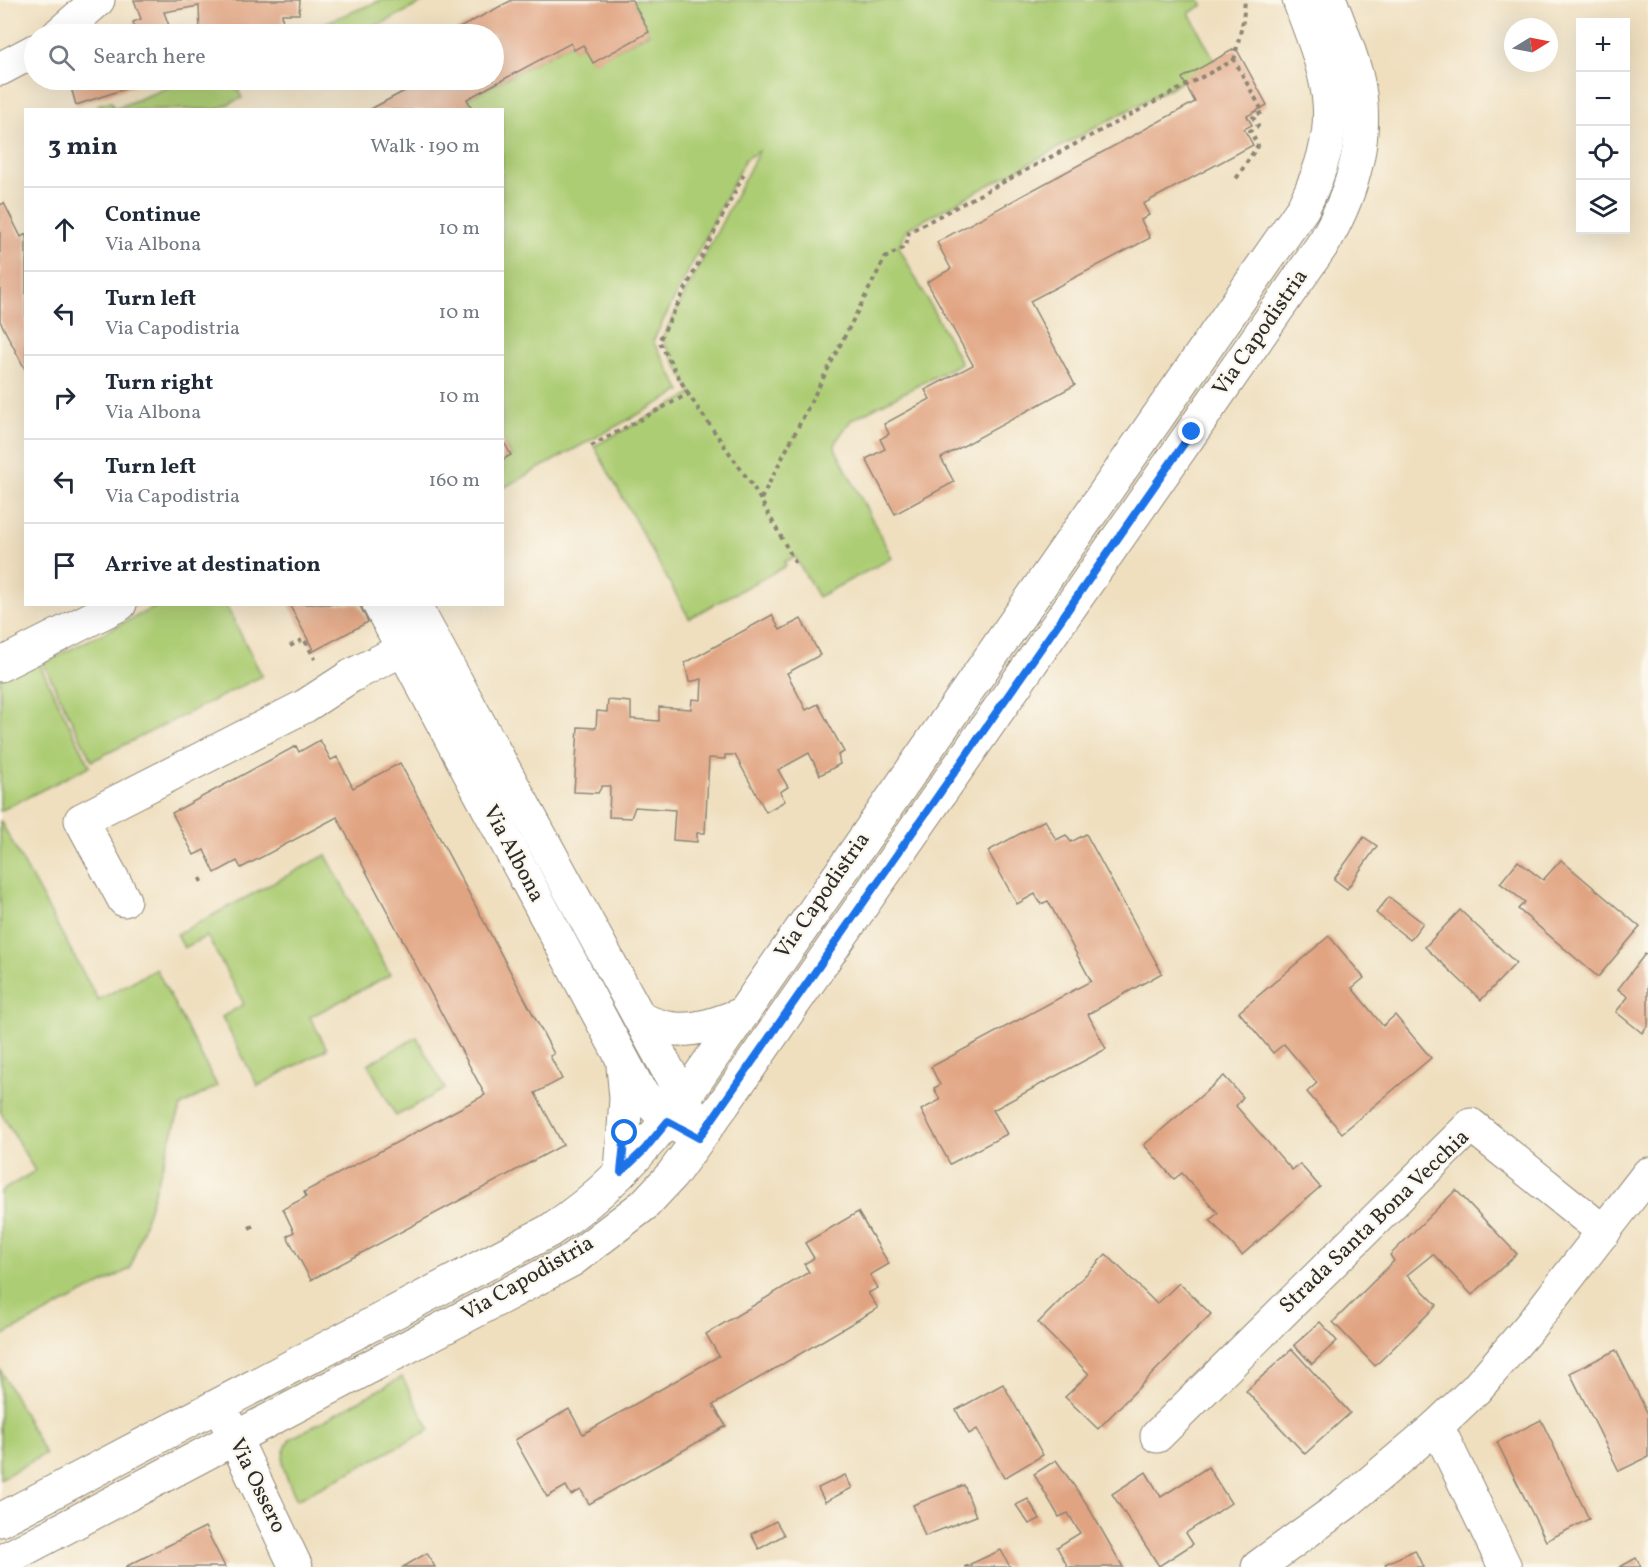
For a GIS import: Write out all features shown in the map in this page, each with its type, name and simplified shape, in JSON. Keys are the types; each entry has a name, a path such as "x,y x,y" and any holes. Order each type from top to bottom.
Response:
{"street":[{"path":"70,24 98,0"},
{"name":"Via Capodistria","path":"0,1520 549,1231 574,1215 644,1150 676,1109 1303,208 1318,177 1328,145 1330,110 1327,82 1320,55 1299,0"},
{"name":"Via Capodistria","path":"0,1562 572,1260 644,1205 672,1175 1325,241 1337,220 1348,195 1361,134 1356,75 1330,0"},
{"path":"0,69 24,56"},
{"path":"0,665 116,606"},
{"name":"Via Albona","path":"381,606 416,642 640,1018 676,1109"},
{"name":"Via Albona","path":"414,606 416,642 639,1090 692,1115 699,1138"},
{"path":"124,900 81,820 305,706 351,676 416,642"},
{"path":"640,1018 667,1028 690,1030 742,1014"},
{"name":"Via Albona","path":"621,1172 626,1098 622,1058"},
{"name":"Strada Santa Bona Vecchia","path":"1156,1436 1471,1125 1604,1232"},
{"path":"1258,1567 1346,1503 1437,1426 1476,1389 1531,1325 1648,1174"},
{"name":"Via Ossero","path":"219,1404 296,1567"},
{"path":"1437,1426 1505,1567"}],"path":[{"path":"1234,182 1258,145 1250,131 1258,126 1252,117 1263,112 1234,60 1243,21 1245,0"},
{"path":"761,499 885,258 906,246 909,232 1234,60"},
{"path":"744,174 659,340 688,394 761,499 796,564"},
{"path":"591,446 688,394"},
{"path":"249,1228 255,1225"}],"green space":[{"path":"382,0 427,0 381,24 322,24"},
{"path":"636,0 1200,0 1203,5 1189,13 1216,63 907,229 899,247 961,363 851,420 836,441 835,448 892,558 818,597 795,557 784,562 786,566 689,618 594,446 692,394 662,338 759,151 745,159 653,341 681,391 504,487 504,459 511,455 504,443 504,108 472,108 467,99 484,90 504,90 504,79 571,43 574,49 583,45 593,62 649,33 633,2"},
{"path":"162,90 238,90 242,98 219,108 117,108"},
{"path":"111,101 114,108 99,108 98,105"},
{"path":"157,606 227,606 262,676 92,761 43,663"},
{"path":"22,664 39,664 90,766 0,811 0,675"},
{"path":"0,820 98,1000 156,969 217,1086 181,1106 130,1269 0,1337 0,1192 35,1171 0,1111"},
{"path":"326,855 390,975 310,1017 327,1049 258,1086 222,1017 244,1004 207,936 184,948 177,934"},
{"path":"417,1037 445,1089 396,1116 368,1064"},
{"path":"0,1369 45,1454 0,1479"},
{"path":"402,1377 430,1430 297,1500 286,1477 283,1462 283,1455 290,1439"}],"building":[{"path":"134,0 300,0 299,14 282,14 283,24 200,24 199,6 164,12 168,24 134,24 133,22 141,19"},
{"path":"512,0 632,0 649,32 593,63 583,45 574,50 571,43 504,79 504,24 467,24"},
{"path":"1236,48 1267,105 1247,116 1252,125 1244,129 1253,145 1143,204 1149,215 1141,220 1150,238 1030,301 1075,385 941,458 954,482 895,514 866,459 885,449 880,439 889,434 884,424 930,399 925,390 973,365 927,282 951,269 937,242 1195,102 1182,78"},
{"path":"72,90 122,90 76,105"},
{"path":"406,90 484,90 467,99 472,108 373,108"},
{"path":"4,203 21,237 24,235 24,367 0,321 0,205"},
{"path":"504,443 511,455 504,459"},
{"path":"290,606 360,606 368,622 314,651"},
{"path":"772,615 780,630 801,619 820,655 787,673 806,710 818,704 844,752 838,755 840,764 820,775 809,753 778,770 788,787 780,792 785,801 766,812 735,755 725,755 725,759 709,758 705,833 697,833 697,842 673,840 675,810 635,807 631,818 609,817 610,786 602,786 598,793 574,792 578,727 596,728 597,711 607,712 608,700 631,702 631,719 659,721 659,707 691,709 692,699 701,700 702,679 689,682 685,663"},
{"path":"320,740 331,760 337,757 353,788 400,763 554,1054 550,1056 562,1079 535,1093 563,1145 311,1280 287,1236 294,1232 283,1209 306,1197 304,1192 485,1095 337,817 241,868 237,861 215,873 204,850 194,855 172,813 296,746 299,752"},
{"path":"1045,820 1056,840 1066,835 1071,842 1086,834 1162,973 1088,1014 1106,1049 993,1110 1007,1134 950,1164 921,1110 940,1100 934,1088 940,1085 931,1067 1091,981 1048,901 1041,904 1035,894 1017,904 988,851"},
{"path":"1364,837 1377,846 1347,889 1334,879"},
{"path":"1561,860 1640,927 1598,977 1518,909 1525,902 1500,883 1518,861 1543,880"},
{"path":"1389,897 1423,923 1410,940 1376,913"},
{"path":"1460,910 1516,963 1481,1000 1425,947"},
{"path":"1329,936 1364,978 1352,988 1383,1026 1395,1015 1431,1058 1342,1133 1307,1092 1317,1083 1284,1044 1273,1053 1239,1012"},
{"path":"1645,954 1648,956 1648,1025 1642,1033 1616,1012 1628,997 1618,989"},
{"path":"1224,1076 1243,1097 1236,1106 1292,1170 1300,1164 1320,1187 1242,1255 1210,1220 1218,1213 1182,1173 1174,1179 1144,1145"},
{"path":"1456,1190 1517,1254 1472,1295 1433,1254 1407,1275 1437,1305 1375,1366 1333,1322 1394,1261 1390,1255"},
{"path":"858,1212 889,1264 870,1275 878,1288 868,1293 878,1308 713,1405 726,1426 589,1504 581,1490 571,1495 566,1486 547,1497 515,1440 569,1409 583,1434 719,1356 706,1334 809,1272 804,1264 814,1258 805,1243"},
{"path":"1106,1254 1157,1304 1179,1283 1211,1314 1098,1429 1065,1397 1089,1374 1038,1323"},
{"path":"1320,1322 1337,1341 1312,1364 1294,1345"},
{"path":"1292,1349 1350,1413 1305,1454 1246,1391"},
{"path":"1616,1350 1648,1414 1648,1457 1619,1471 1570,1373"},
{"path":"1003,1384 1043,1455 1004,1478 977,1429 969,1434 956,1410"},
{"path":"1541,1420 1589,1519 1546,1541 1497,1442"},
{"path":"1056,1460 1086,1503 1123,1567 1068,1567 1057,1547 1080,1533 1068,1513 1059,1517 1034,1474"},
{"path":"1208,1467 1231,1503 1186,1533 1193,1544 1159,1566 1112,1494 1146,1472 1161,1497"},
{"path":"845,1475 852,1488 825,1502 818,1488"},
{"path":"964,1485 976,1516 925,1536 913,1505"},
{"path":"1028,1499 1040,1519 1029,1524 1016,1505"},
{"path":"776,1521 784,1535 759,1549 751,1534"},
{"path":"205,1527 225,1567 125,1567"},
{"path":"1001,1550 1010,1567 964,1567"},
{"path":"1415,1550 1423,1567 1387,1567 1385,1564"},
{"path":"427,1553 435,1567 403,1567"},
{"path":"1636,1558 1641,1567 1620,1567"}],"route":[{"path":"625,1133 621,1172 644,1150 668,1121 699,1138 1192,432"}]}
